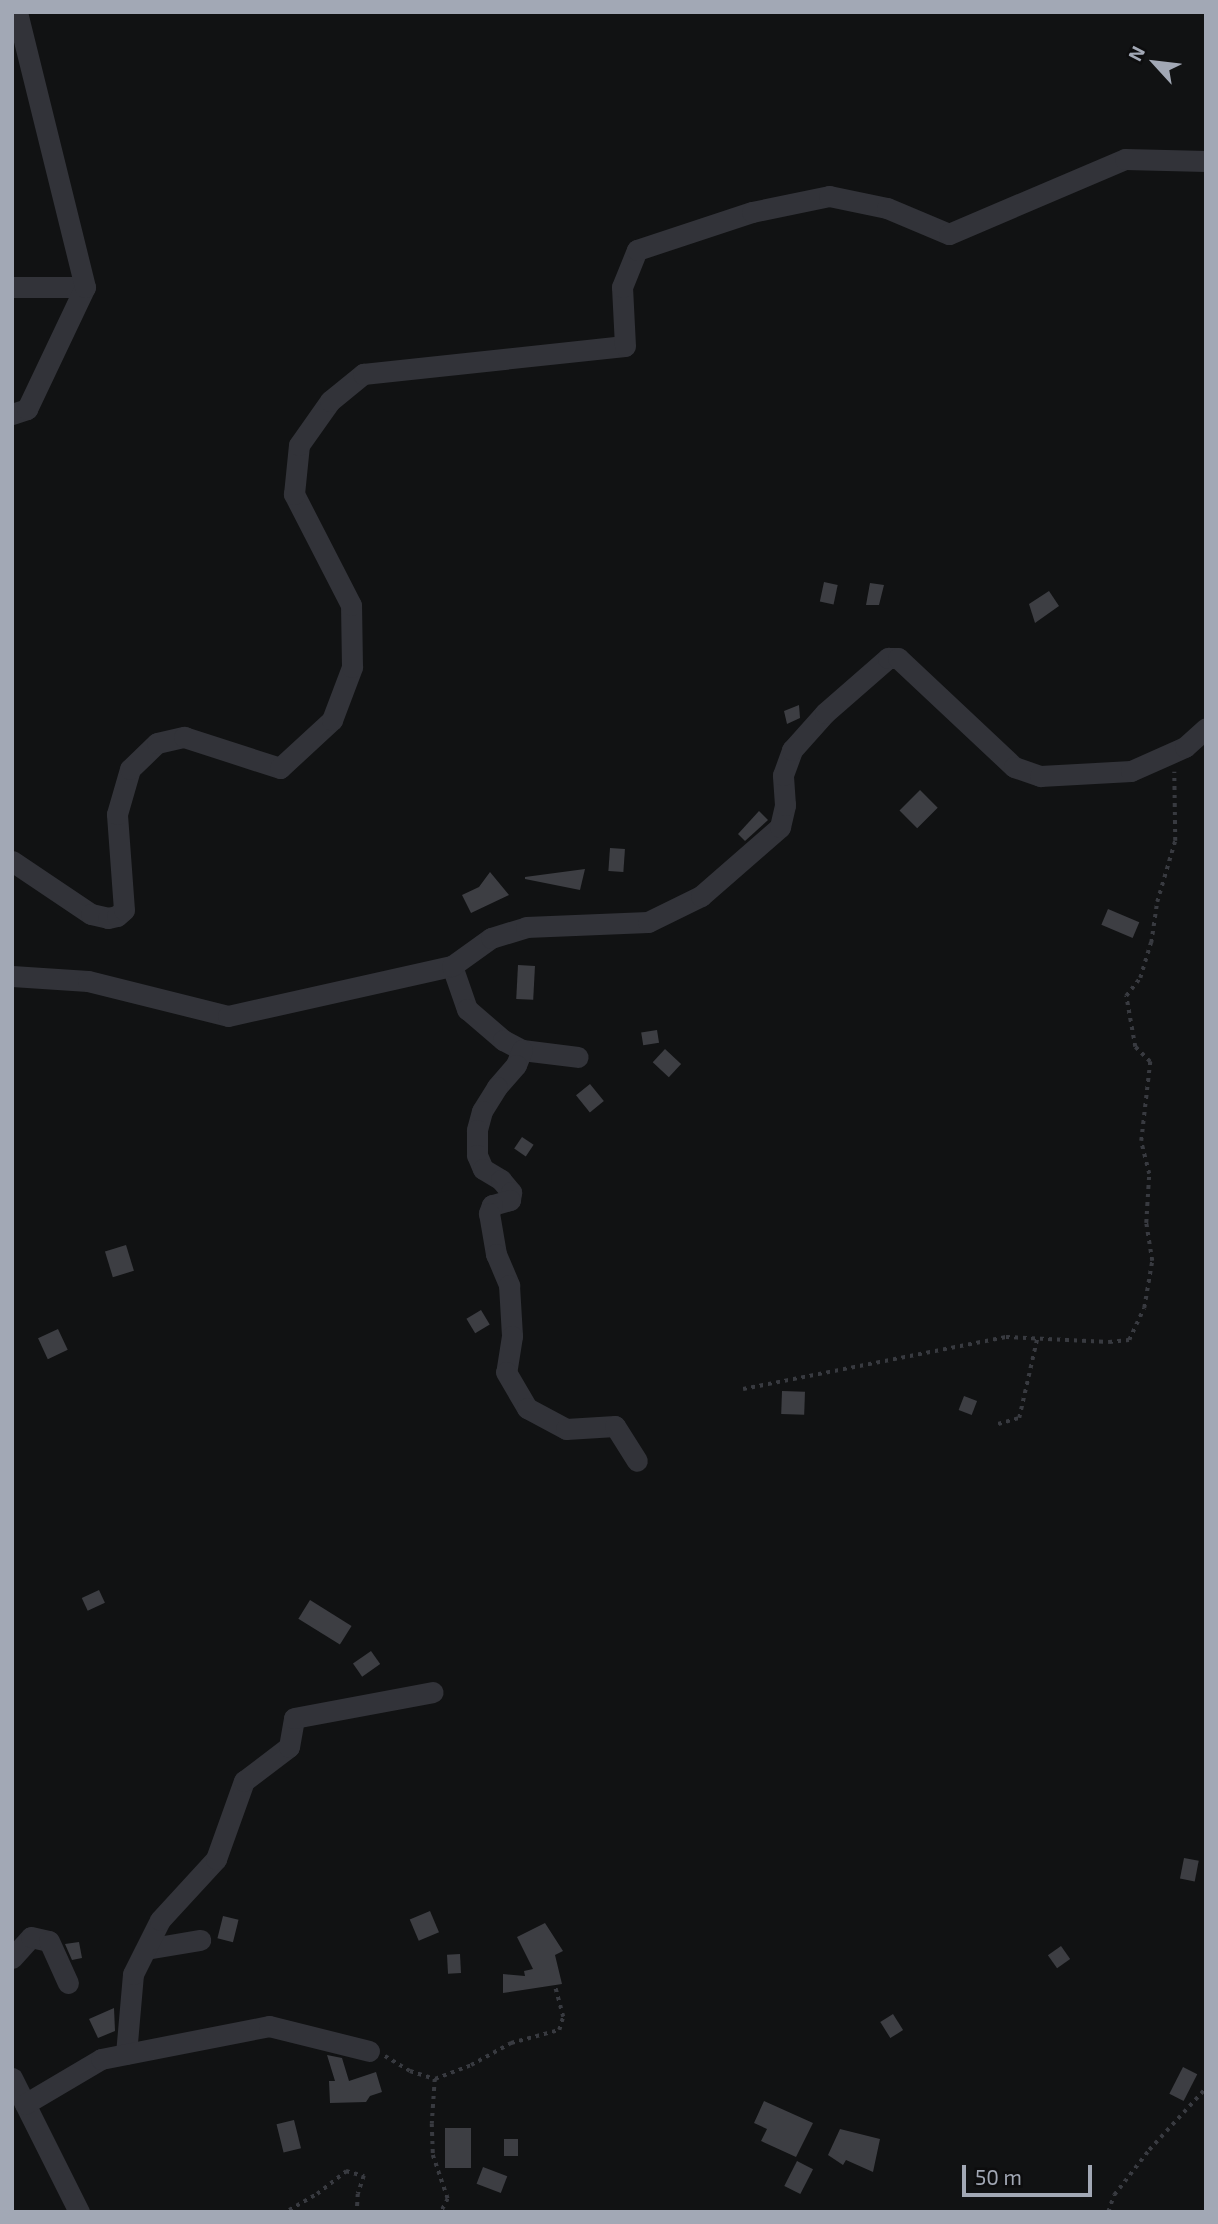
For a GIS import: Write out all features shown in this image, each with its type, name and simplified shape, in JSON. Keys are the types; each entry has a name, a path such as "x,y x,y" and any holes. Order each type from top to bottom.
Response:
{"street":[{"path":"12,414 27,410 85,287 17,12"},
{"path":"12,861 90,914 108,918 117,916 124,910 117,814 130,769 157,743 184,737 280,768 332,720 352,667 351,605 294,494 299,445 330,401 363,374 625,346 622,287 637,250 752,212 830,197 887,208 949,234 1125,159 1206,161"},
{"path":"12,287 85,287"},
{"path":"12,976 88,981 229,1016 452,967 491,938 526,927 648,922 701,896 780,827 785,805 783,775 792,750 825,713 888,658 898,658 1014,767 1040,776 1131,771 1185,747 1206,728"},
{"path":"452,967 467,1009 503,1040 522,1050 579,1057"},
{"path":"522,1050 516,1065 497,1087 482,1111 477,1130 477,1155 483,1169 502,1180 511,1192 510,1200 492,1205 489,1213 496,1254 509,1285 512,1336 506,1372 527,1408 566,1429 615,1426 637,1461"},
{"path":"126,2054 133,1974 160,1920 216,1859 244,1781 289,1747 294,1718 433,1692"},
{"path":"12,1958 31,1937 49,1941 68,1983"},
{"path":"146,1949 200,1940"},
{"path":"26,2104 101,2059 269,2026 369,2052"},
{"path":"12,2078 79,2212"}],"path":[{"path":"743,1389 1006,1337 1109,1342 1129,1340 1144,1308 1152,1261 1146,1223 1149,1174 1141,1141 1150,1062 1135,1047 1126,996 1140,978 1148,955 1157,902 1175,841 1176,787 1172,753"},
{"path":"999,1424 1019,1418 1037,1339"},
{"path":"369,2052 435,2079 471,2065 511,2043 559,2030 564,2017 555,1987"},
{"path":"435,2079 433,2155 448,2199 440,2212"},
{"path":"1108,2212 1114,2195 1149,2150 1206,2088"},
{"path":"289,2210 317,2194 345,2171 364,2176 358,2193 358,2212"}],"building":[{"path":"824,582 838,585 834,604 820,602"},
{"path":"870,583 884,585 879,605 866,605"},
{"path":"1049,591 1059,606 1035,623 1029,604"},
{"path":"799,705 800,718 787,724 784,711"},
{"path":"920,790 938,808 917,828 899,811"},
{"path":"759,811 768,820 745,841 738,834"},
{"path":"610,848 625,849 623,872 608,871"},
{"path":"585,869 580,890 525,879 525,877"},
{"path":"490,872 509,895 471,913 462,895 479,887"},
{"path":"1108,909 1139,922 1133,938 1101,925"},
{"path":"518,965 535,966 533,1000 516,999"},
{"path":"657,1030 659,1043 643,1045 641,1033"},
{"path":"665,1049 681,1064 669,1077 653,1062"},
{"path":"590,1084 604,1101 590,1112 576,1095"},
{"path":"522,1137 534,1145 526,1156 514,1149"},
{"path":"126,1245 134,1271 113,1277 105,1251"},
{"path":"481,1310 490,1325 475,1333 466,1319"},
{"path":"58,1329 68,1350 48,1359 38,1338"},
{"path":"782,1391 805,1392 804,1415 781,1414"},
{"path":"964,1396 977,1401 972,1415 959,1410"},
{"path":"99,1590 105,1603 88,1611 82,1598"},
{"path":"310,1600 352,1626 340,1645 298,1619"},
{"path":"371,1651 380,1664 362,1677 353,1664"},
{"path":"1184,1858 1199,1861 1195,1881 1180,1879"},
{"path":"430,1911 439,1932 419,1941 410,1920"},
{"path":"223,1916 239,1920 233,1942 217,1938"},
{"path":"545,1923 563,1951 555,1955 562,1984 503,1993 503,1974 525,1976 524,1971 533,1969 517,1937"},
{"path":"79,1942 82,1958 72,1960 65,1944"},
{"path":"1061,1946 1070,1959 1057,1968 1048,1955"},
{"path":"460,1954 461,1973 448,1974 447,1955"},
{"path":"114,2008 115,2031 98,2038 89,2019"},
{"path":"893,2014 903,2030 890,2038 880,2022"},
{"path":"327,2055 342,2058 349,2081 376,2072 382,2092 370,2096 366,2102 330,2103 329,2081 335,2081"},
{"path":"1183,2067 1197,2074 1184,2101 1169,2094"},
{"path":"764,2101 813,2123 796,2157 761,2141 767,2129 754,2123"},
{"path":"294,2120 301,2148 284,2152 277,2124"},
{"path":"445,2128 471,2128 471,2168 445,2168"},
{"path":"840,2129 880,2139 873,2172 846,2160 843,2165 828,2155"},
{"path":"504,2139 518,2139 518,2156 504,2156"},
{"path":"797,2161 813,2169 800,2194 784,2186"},
{"path":"483,2167 507,2176 501,2193 477,2184"}]}
